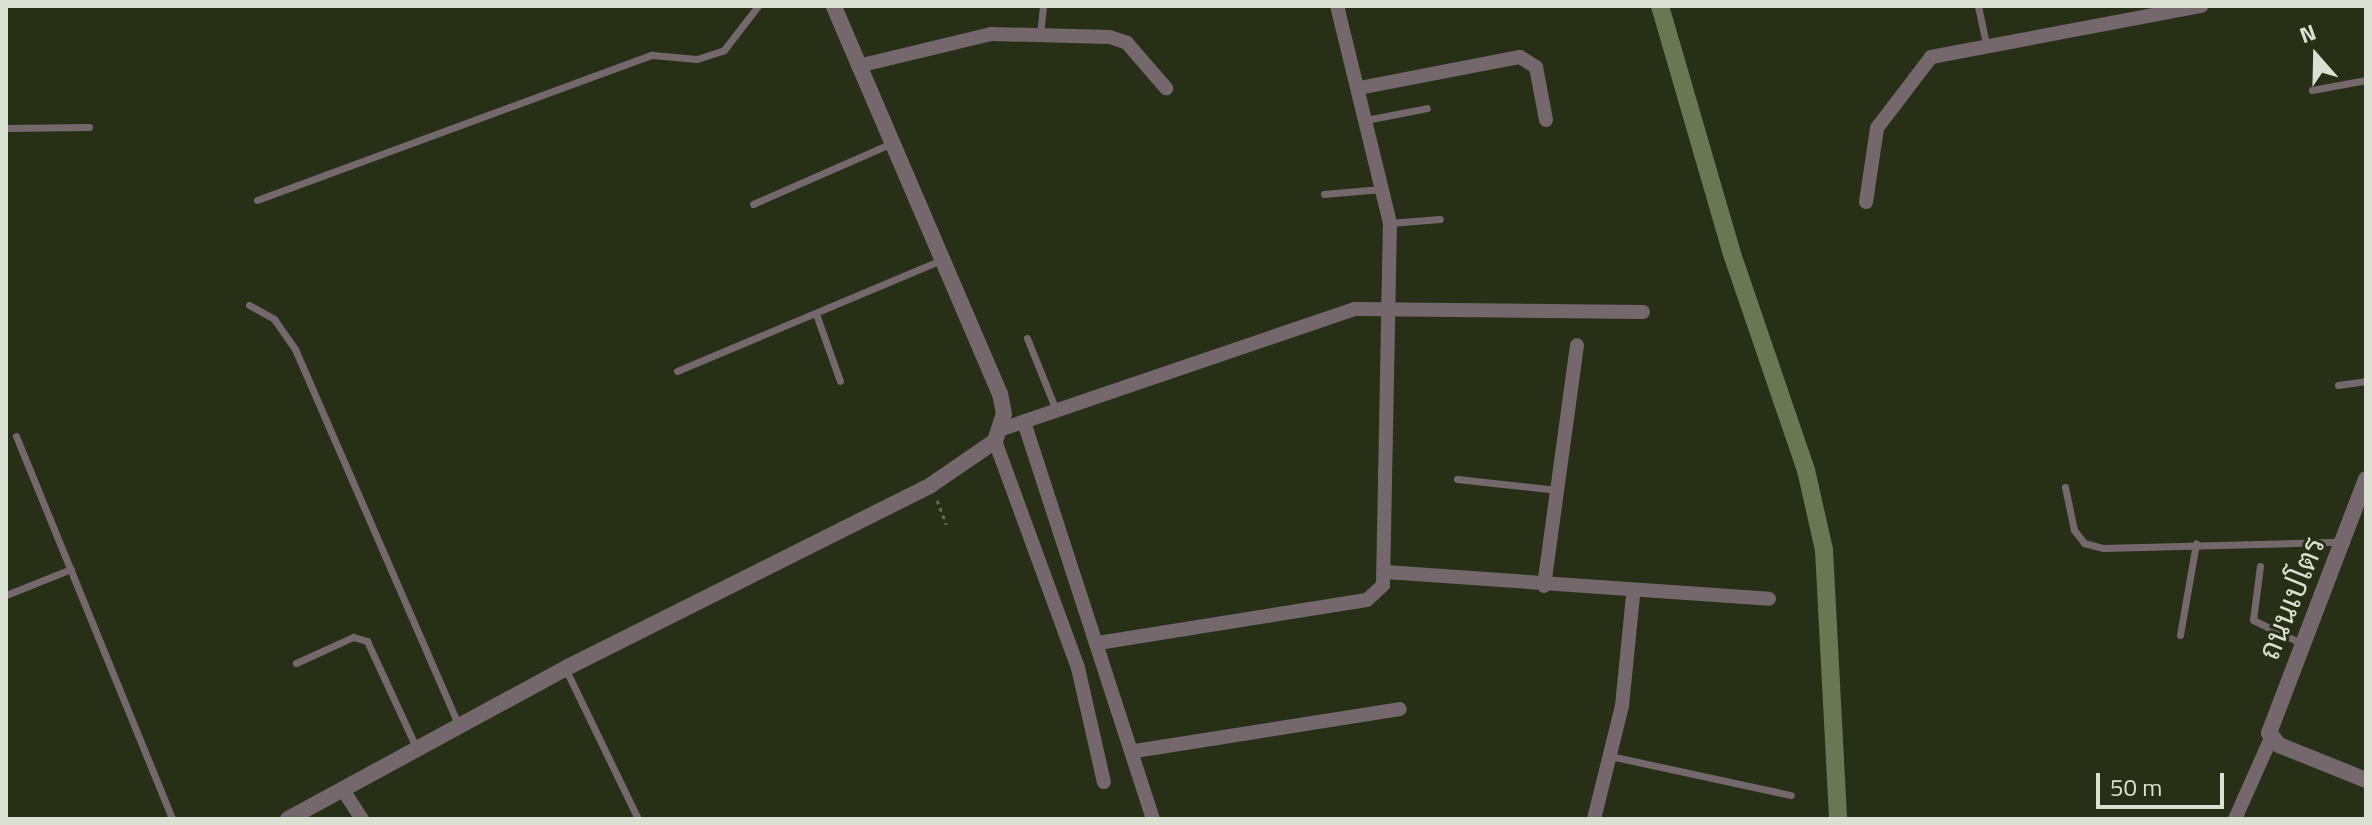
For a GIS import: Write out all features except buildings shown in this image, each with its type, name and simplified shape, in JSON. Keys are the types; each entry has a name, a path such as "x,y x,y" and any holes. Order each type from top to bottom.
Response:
{"street":[{"path":"834,6 890,144 1000,394 998,435 1078,668 1104,782"},
{"path":"1098,643 1367,600 1378,595 1386,572 1380,539 1391,305 1390,223 1337,6"},
{"path":"1866,202 1877,128 1914,71 1931,57 1986,44 2201,6"},
{"path":"858,66 991,34 1119,39 1166,88"},
{"path":"1359,88 1520,57 1536,67 1546,120"},
{"path":"288,819 566,668 931,485 998,435 1056,410 1299,326 1391,305 1643,312"},
{"path":"1544,586 1577,345"},
{"path":"1024,422 1135,751 1153,819"},
{"name":"ถนนเปโตร","path":"2271,738 2366,479"},
{"path":"1386,572 1633,595 1769,599"},
{"path":"1594,819 1610,756 1633,595"},
{"path":"1135,751 1400,709"},
{"path":"2235,819 2271,738 2366,780"},
{"path":"343,790 362,819"}],"lane":[{"path":"257,200 652,55 697,59 724,50 758,6"},
{"path":"1040,37 1043,6"},
{"path":"1978,6 1986,44"},
{"path":"2312,90 2366,80"},
{"path":"1366,120 1427,108"},
{"path":"6,128 89,127"},
{"path":"753,204 890,144"},
{"path":"1324,194 1383,189"},
{"path":"1390,223 1440,219"},
{"path":"677,371 941,260"},
{"path":"249,305 274,319 295,349 459,727"},
{"path":"816,314 840,381"},
{"path":"1027,338 1056,410"},
{"path":"2338,385 2366,381"},
{"path":"16,436 172,819"},
{"path":"1457,479 1557,490"},
{"path":"2065,487 2084,543 2344,542"},
{"path":"2180,635 2196,543"},
{"path":"2260,566 2253,620 2303,644"},
{"path":"6,595 71,569"},
{"path":"296,663 353,637 367,641 417,750"},
{"path":"566,668 638,819"},
{"path":"1610,756 1791,795"}],"path":[{"path":"931,485 946,524"}],"waterway":[{"path":"1660,6 1731,251 1806,470 1824,550 1838,819"}]}
